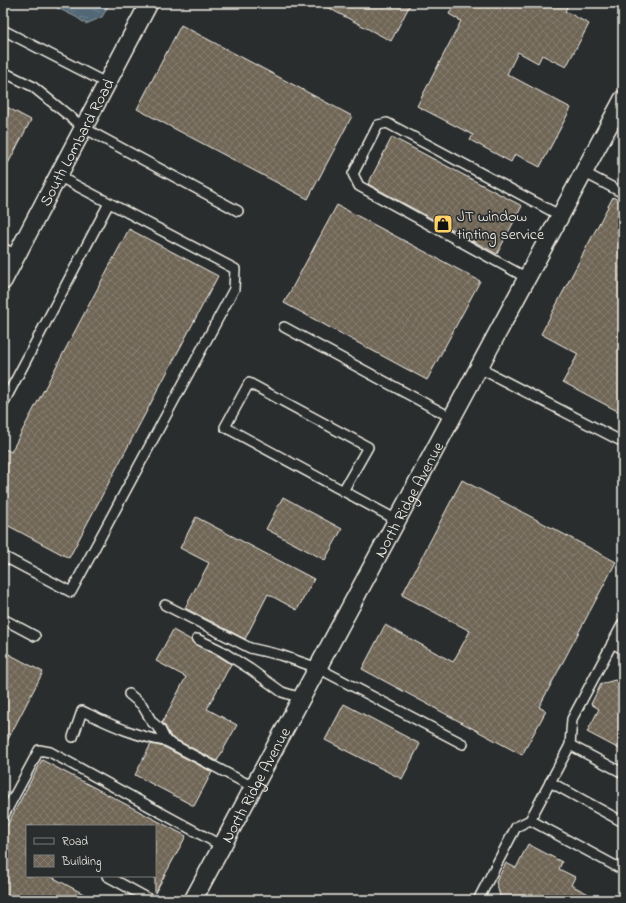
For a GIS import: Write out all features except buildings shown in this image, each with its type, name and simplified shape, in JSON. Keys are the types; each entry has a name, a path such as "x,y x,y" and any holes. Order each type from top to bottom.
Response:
{"street":[{"name":"South Lombard Road","path":"3,281 10,252 58,176 108,84 149,3"},
{"name":"North Ridge Avenue","path":"193,900 623,99"}],"lane":[{"path":"3,30 108,84"},
{"path":"3,72 32,86 84,128 238,211"},
{"path":"527,278 359,186 353,174 378,125 387,123 561,216"},
{"path":"583,172 623,193"},
{"path":"3,556 71,592 234,289 235,269 58,176"},
{"path":"3,404 109,203"},
{"path":"284,326 452,418"},
{"path":"479,368 623,442"},
{"path":"343,491 368,447 249,383 225,427 343,491 397,520"},
{"path":"165,605 250,648 280,655 318,668 463,744"},
{"path":"3,619 35,636"},
{"path":"478,900 516,827 530,820 570,745 572,719 623,623"},
{"path":"197,640 220,650 282,692 301,698"},
{"path":"612,643 623,649"},
{"path":"129,694 142,705 152,722 160,729 166,741"},
{"path":"73,737 82,711 121,730 166,741 253,787"},
{"path":"570,745 623,773"},
{"path":"3,817 39,750 50,752 222,846"},
{"path":"550,782 623,822"},
{"path":"530,820 623,870"},
{"path":"109,877 151,900"}],"water":[{"path":"47,3 110,3 102,17 86,24 76,17"}],"place":[{"name":"JT window tinting service","path":"443,224"}]}
